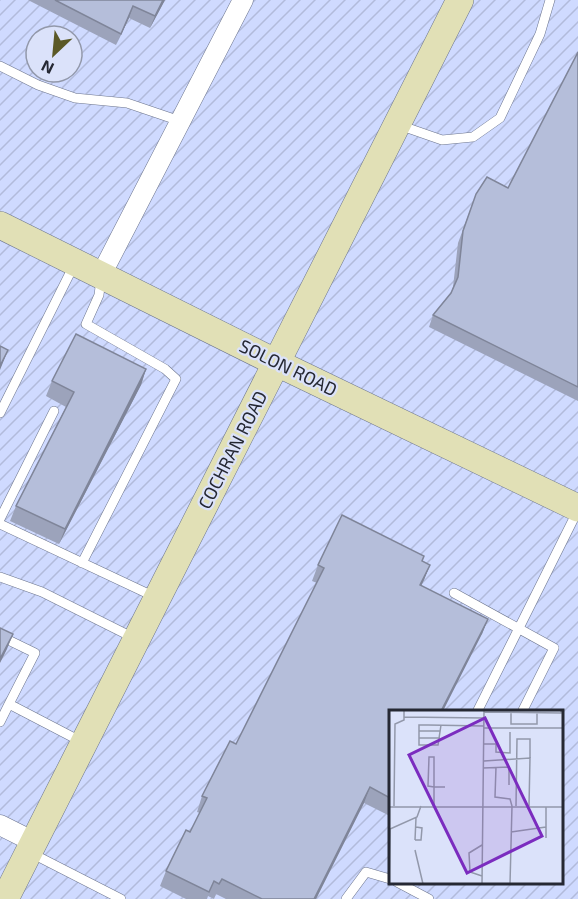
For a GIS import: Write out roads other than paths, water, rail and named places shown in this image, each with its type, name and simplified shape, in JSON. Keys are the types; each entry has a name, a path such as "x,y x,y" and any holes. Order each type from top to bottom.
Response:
{"street":[{"path":"101,275 243,0"},
{"name":"COCHRAN ROAD","path":"5,899 460,0"},
{"name":"SOLON ROAD","path":"0,225 578,509"},
{"path":"0,825 32,847"}],"lane":[{"path":"397,125 442,140 473,137 500,118 540,34 550,0"},
{"path":"0,66 38,85 75,98 127,104 180,121"},
{"path":"0,413 76,262"},
{"path":"82,563 176,379 165,369 86,324 99,295 101,275"},
{"path":"0,519 54,411"},
{"path":"478,710 578,509"},
{"path":"0,524 158,598"},
{"path":"0,577 42,592 136,639"},
{"path":"454,593 554,648 523,710"},
{"path":"0,636 35,653 0,722"},
{"path":"9,704 84,743"},
{"path":"32,847 121,899"},
{"path":"346,899 366,872 389,879"},
{"path":"401,884 429,899"}]}
